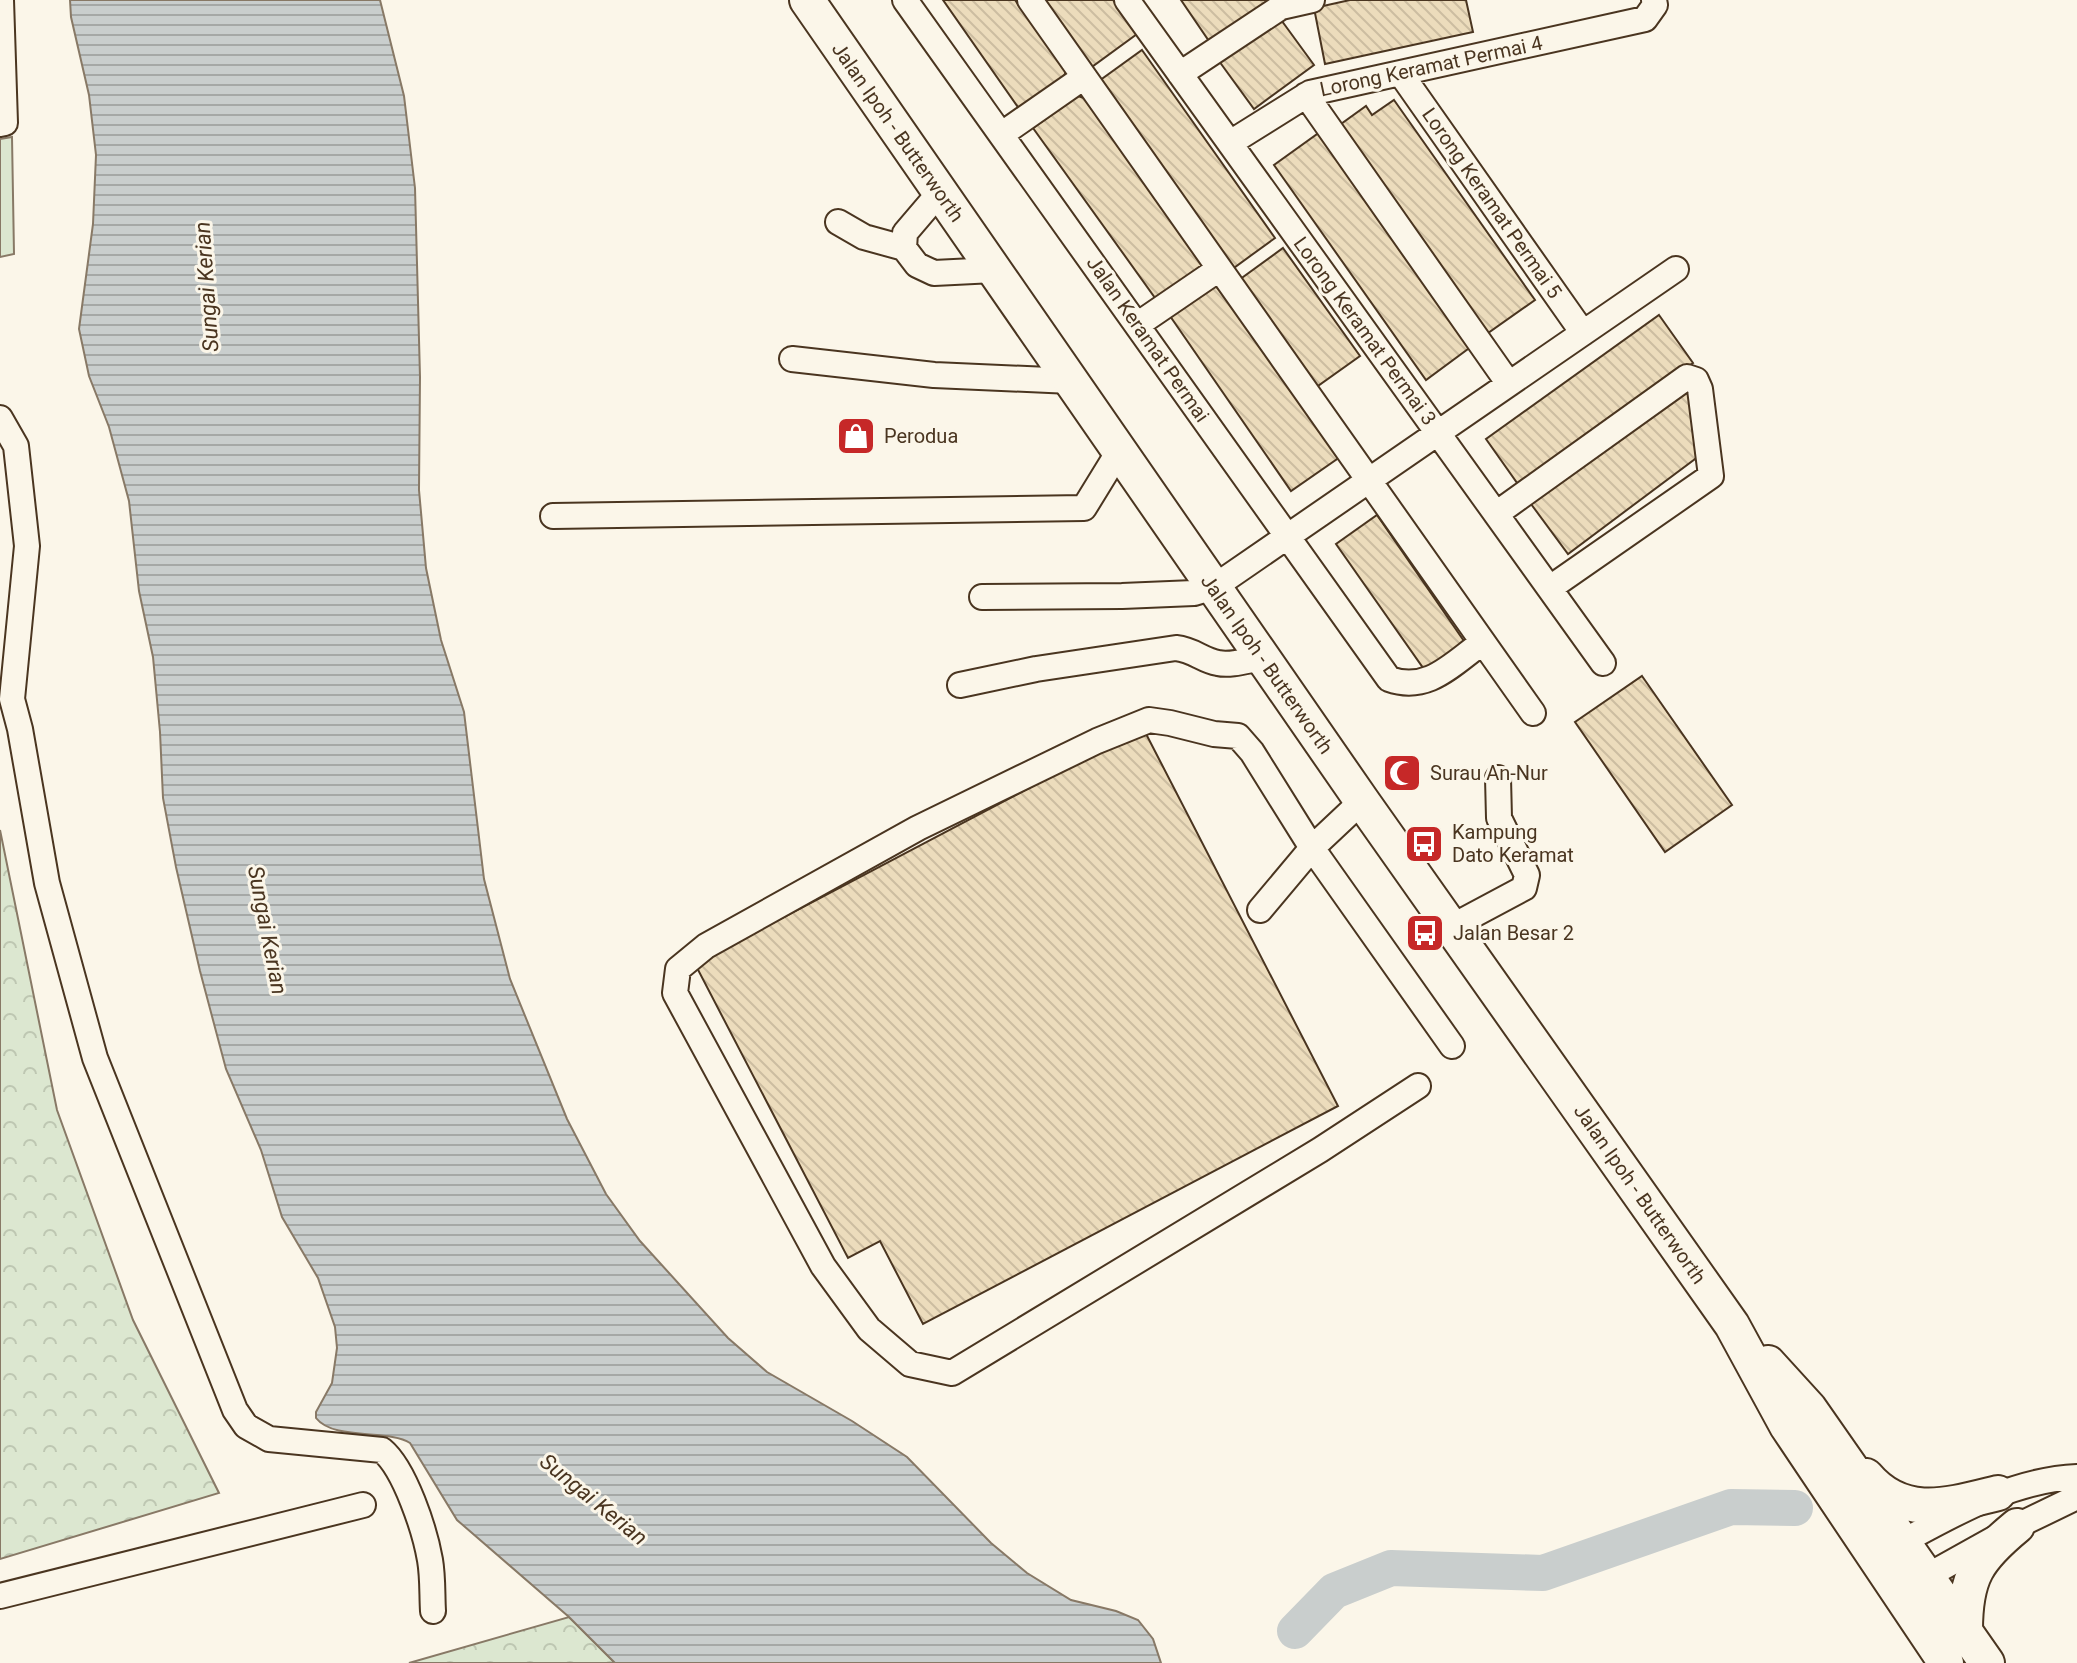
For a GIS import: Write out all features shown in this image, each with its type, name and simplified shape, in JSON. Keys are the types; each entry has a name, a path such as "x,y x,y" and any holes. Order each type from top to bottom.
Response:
{"highway":[{"name":"Jalan Ipoh - Butterworth","path":"807,0 1362,801 1732,1325 1787,1426 1887,1550 1926,1577 1987,1663"},
{"name":"Jalan Ipoh - Butterworth","path":"1732,1325 1809,1408 1887,1550 1896,1593 1946,1663"},
{"path":"1809,1408 1871,1482 1897,1499 1936,1507 1998,1493"},
{"path":"1965,1630 1965,1602 1970,1581 1980,1561 2017,1526"}],"street":[{"path":"0,124 5,123 1,0"},
{"name":"Jalan Keramat Permai","path":"905,0 1389,679 1404,684 1424,683 1483,642"},
{"path":"1030,0 1533,713"},
{"path":"1180,74 1281,7 1312,0"},
{"name":"Lorong Keramat Permai 3","path":"1132,2 1180,74 1603,663"},
{"name":"Lorong Keramat Permai 4","path":"1230,143 1306,95 1401,74 1649,10"},
{"name":"Lorong Keramat Permai 5","path":"1401,74 1583,333"},
{"path":"1002,134 1084,77"},
{"path":"1306,95 1509,384"},
{"path":"904,248 905,233 940,192"},
{"path":"838,222 864,237 904,248 917,265 934,273 994,270"},
{"path":"1137,325 1219,269"},
{"path":"982,597 1194,593 1214,587 1676,269"},
{"path":"792,359 934,375 1071,381"},
{"path":"1496,514 1687,377 1696,380 1700,389 1711,476 1550,588"},
{"path":"0,418 16,446 27,546 12,699 47,883 95,1058 235,1410 246,1426 269,1439 382,1450 390,1457 414,1504 430,1560 433,1611"},
{"path":"553,516 1084,508 1119,451"},
{"path":"960,685 1036,669 1176,648 1192,650 1206,660 1221,664 1263,658"},
{"path":"1418,1086 1320,1150 952,1373 910,1364 869,1329 823,1266 675,993 678,969 706,946 918,828 1097,741 1149,720 1238,736 1252,752 1312,848 1452,1046"},
{"path":"1451,927 1524,888 1526,882 1527,875 1499,818 1498,778"},
{"path":"1260,910 1312,848 1362,801"},
{"path":"1887,1550 1998,1493 2029,1482 2077,1477"},
{"path":"1896,1593 2017,1526 2077,1497"},
{"path":"0,1596 363,1505"}],"green space":[{"path":"12,137 14,254 0,257 0,139"},
{"path":"0,830 57,1110 133,1320 219,1493 0,1559"},
{"path":"569,1617 615,1663 409,1663"}],"water":[{"name":"Sungai Kerian","path":"70,0 380,0 404,96 415,188 420,377 419,490 426,568 441,640 464,712 484,879 510,979 567,1119 606,1194 640,1241 728,1338 767,1372 907,1457 991,1543 1027,1573 1071,1600 1138,1620 1153,1639 1161,1663 615,1663 569,1617 457,1520 410,1443 389,1436 335,1430 316,1418 316,1412 332,1383 337,1348 335,1327 318,1278 282,1217 261,1150 226,1069 200,971 163,798 153,657 139,591 129,501 109,427 89,376 79,329 93,224 96,155 89,95"}],"building":[{"path":"943,0 1015,0 1066,71 1063,79 1020,110"},
{"path":"1040,0 1113,0 1137,34 1089,69"},
{"path":"1181,0 1274,0 1211,44"},
{"path":"1350,0 1466,0 1473,32 1325,64 1314,8"},
{"path":"1279,17 1314,65 1254,109 1219,61"},
{"path":"1142,50 1275,238 1231,270 1099,81"},
{"path":"1078,96 1090,100 1203,260 1200,271 1158,302 1033,128"},
{"path":"1394,100 1535,300 1488,333 1341,124 1366,106 1372,115"},
{"path":"1320,132 1472,346 1426,380 1274,165"},
{"path":"1283,248 1360,356 1315,388 1239,280"},
{"path":"1212,286 1223,289 1340,457 1291,491 1170,316"},
{"path":"1659,315 1693,363 1520,487 1486,439"},
{"path":"1689,389 1699,456 1568,554 1531,504"},
{"path":"1377,515 1466,644 1426,672 1336,544"},
{"path":"1642,676 1732,805 1665,852 1575,722"},
{"path":"1143,728 1338,1106 923,1324 880,1241 848,1258 695,964"}],"waterway":[{"path":"1295,1631 1334,1591 1391,1568 1543,1573 1731,1507 1795,1508"}],"place":[{"name":"Perodua","path":"856,436"},
{"name":"Surau An-Nur","path":"1402,773"},
{"name":"Kampung Dato Keramat","path":"1424,844"},
{"name":"Jalan Besar 2","path":"1425,933"}]}
